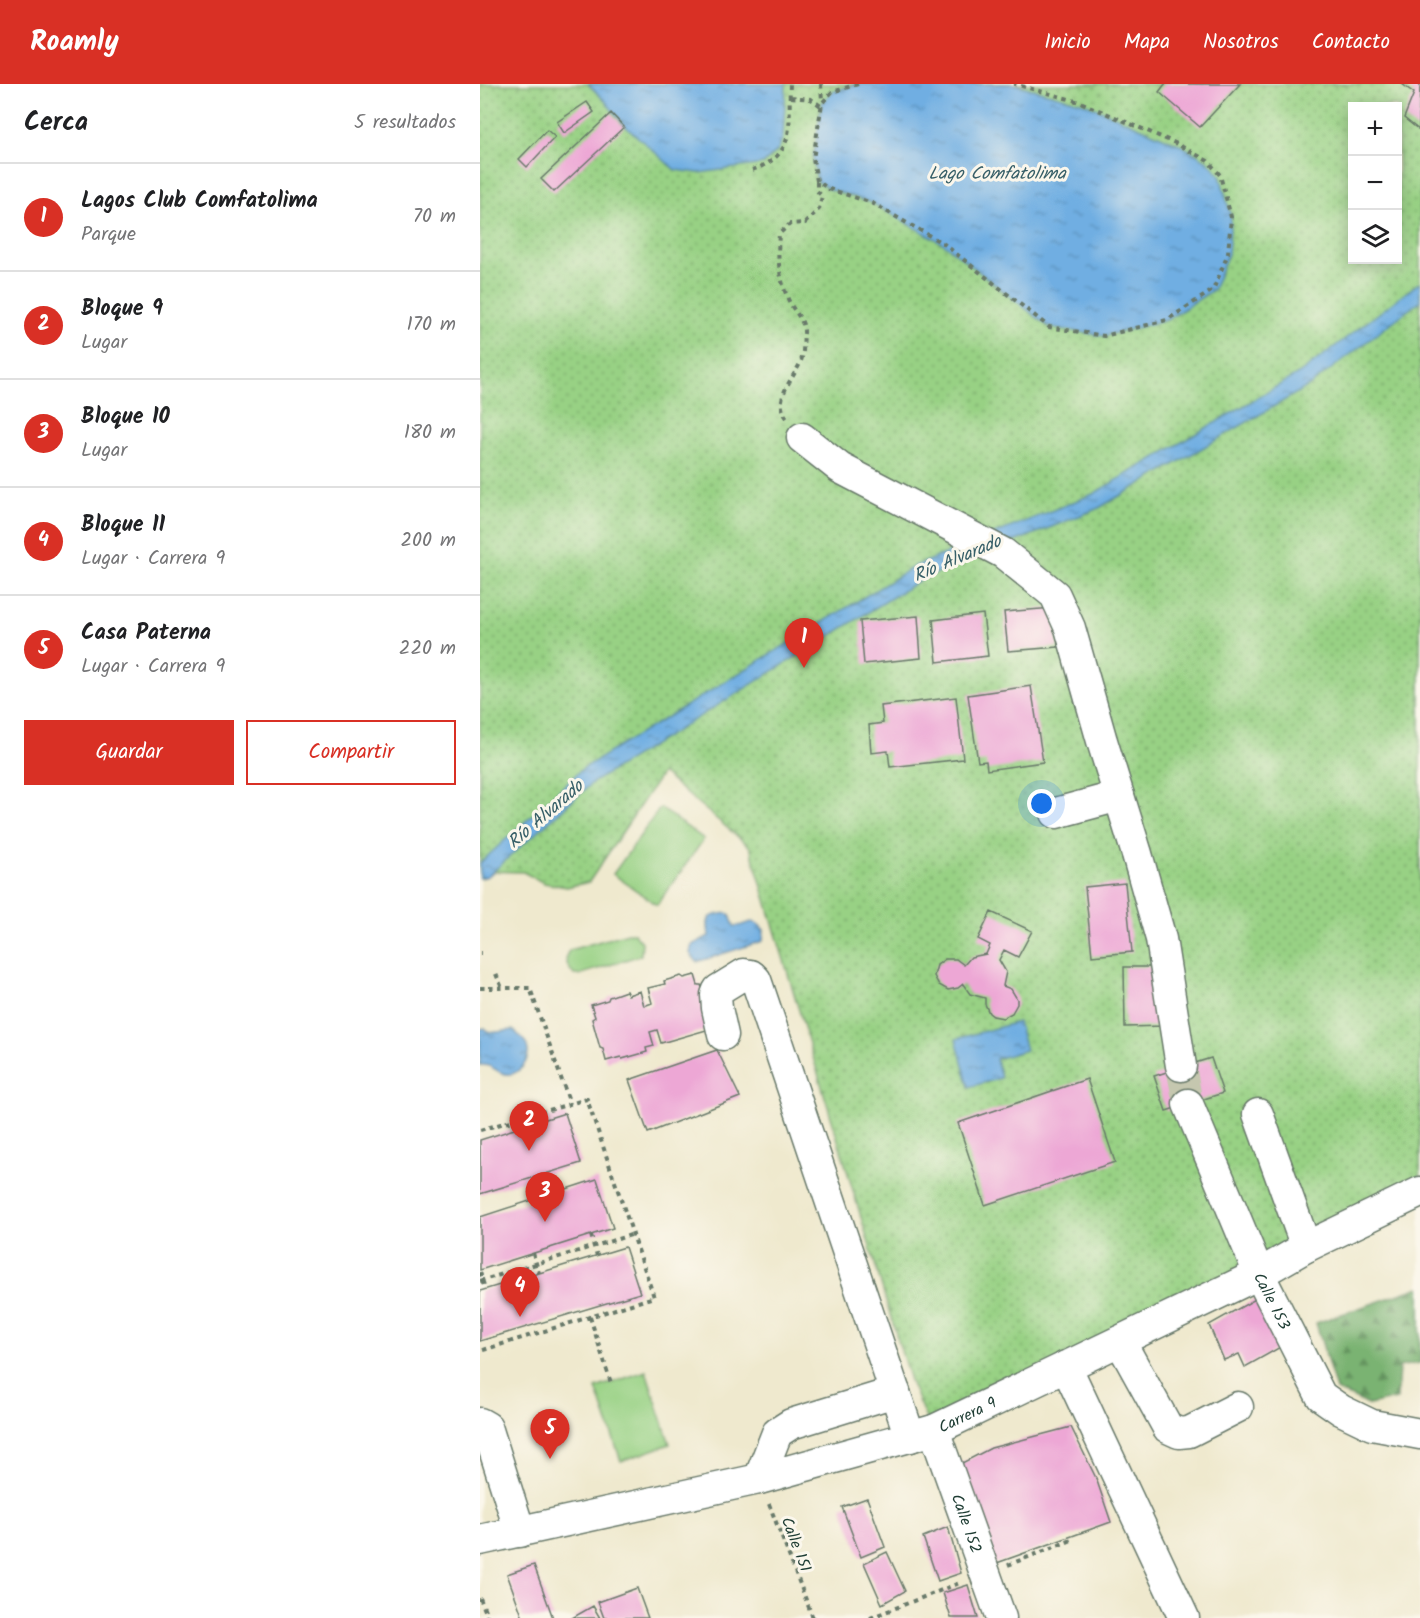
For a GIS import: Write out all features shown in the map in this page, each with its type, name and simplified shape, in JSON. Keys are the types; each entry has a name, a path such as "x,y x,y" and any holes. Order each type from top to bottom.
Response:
{"street":[{"path":"802,438 840,468 1003,553 1055,596 1070,628 1161,939 1181,1066"},
{"path":"1056,813 1119,796"},
{"name":"Calle 152","path":"723,1035 717,1008 718,990 744,974 751,975 756,980 895,1392 922,1433 1001,1618"},
{"name":"Calle 153","path":"1188,1104 1259,1274 1321,1396 1341,1410 1372,1425 1420,1434"},
{"path":"1258,1114 1306,1247"},
{"name":"Carrera 9","path":"480,1540 759,1479 922,1433 1259,1274 1306,1247 1420,1192"},
{"path":"1120,1341 1168,1428 1179,1433 1189,1432 1238,1407"},
{"path":"1066,1366 1184,1618"},
{"path":"759,1479 777,1433 791,1424 895,1392"},
{"path":"480,1423 487,1427 520,1532"}],"path":[{"path":"752,170 769,165 786,146 791,97 790,84"},
{"path":"802,438 781,411 780,401 802,359 805,325 791,304 782,282 777,256 779,234 790,224 805,223 819,208 822,196 817,191 813,159 822,105 821,84"},
{"path":"822,105 832,92 858,84"},
{"path":"817,181 829,189 872,203 944,244 1049,327 1104,336 1167,320 1213,290 1227,254 1231,217 1220,175 1208,161 1174,143 1080,102 1014,84"},
{"path":"791,97 812,99 822,105"},
{"path":"496,974 502,988"},
{"path":"480,988 530,988 570,1104"},
{"path":"480,1130 587,1099 654,1297 480,1352"},
{"path":"533,1115 535,1122"},
{"path":"591,1234 597,1256"},
{"path":"481,1280 634,1234"},
{"path":"533,1253 539,1273"},
{"path":"480,1272 485,1289"},
{"path":"590,1317 611,1383"},
{"name":"Calle 151","path":"759,1479 813,1618"},
{"path":"480,1598 488,1618"}],"green space":[{"path":"480,84 1420,84 1420,1188 1292,1233 1299,1246 931,1430 911,1384 750,847 662,773 589,882 567,887 544,883 523,872 480,871"},
{"path":"660,808 704,839 657,905 613,874"},
{"path":"634,933 642,942 641,955 574,975 566,959 570,950"},
{"path":"1420,1287 1420,1363 1399,1367 1397,1399 1369,1405 1336,1390 1316,1323"},
{"path":"646,1371 670,1444 621,1461 596,1388"}],"water":[{"path":"588,84 786,84 783,137 778,150 763,164 699,173 675,170 623,124"},
{"name":"Lago Comfatolima","path":"858,84 1014,84 1084,103 1179,144 1208,161 1220,175 1231,217 1228,254 1213,290 1167,320 1104,336 1049,327 944,244 872,203 829,189 817,181 813,159 822,103 832,92"},
{"name":"Río Alvarado","path":"1420,282 1420,301 1309,386 1099,508 922,579 592,783 488,876 480,878 480,863 582,769 915,566 1093,494 1300,373"},
{"path":"727,913 734,926 753,922 760,925 764,930 763,941 697,962 690,953 692,945 709,936 709,918"},
{"path":"1018,1022 1026,1050 996,1059 1001,1078 969,1087 956,1039"},
{"path":"485,1028 489,1033 513,1030 524,1040 528,1053 520,1070 507,1074 490,1066 480,1065 480,1029"}],"building":[{"path":"1165,84 1240,84 1200,127 1159,92"},
{"path":"1402,84 1420,84 1419,130 1404,118 1414,93"},
{"path":"587,102 594,112 564,133 557,122"},
{"path":"611,113 624,127 554,192 541,179"},
{"path":"547,130 555,137 527,167 519,159"},
{"path":"1054,608 1058,647 1008,651 1004,612"},
{"path":"983,614 988,656 937,662 933,620"},
{"path":"918,616 921,658 864,664 860,621"},
{"path":"1031,686 1043,762 987,770 986,761 978,762 968,695"},
{"path":"956,697 963,759 890,767 888,751 871,753 869,725 883,723 881,706"},
{"path":"1125,883 1132,952 1092,956 1085,887"},
{"path":"991,912 1032,931 1018,957 1004,950 999,960 1006,972 1003,986 1011,989 1017,999 1012,1013 1003,1018 989,1013 985,998 970,994 963,984 958,988 948,990 939,985 934,976 937,965 945,959 956,959 964,965 971,957 986,954 990,945 978,939"},
{"path":"1124,967 1165,967 1165,1026 1125,1027"},
{"path":"695,975 711,1013 710,1029 661,1043 657,1030 650,1032 654,1046 646,1048 647,1052 606,1061 592,1019 595,1017 591,1005 626,991 628,995 640,991 644,1006 652,1003 648,988 665,984 664,981 681,976 684,978"},
{"path":"717,1050 740,1097 648,1133 629,1080"},
{"path":"1211,1058 1223,1093 1166,1111 1154,1076"},
{"path":"1087,1079 1115,1162 985,1205 958,1123"},
{"path":"565,1113 581,1163 480,1194 480,1140"},
{"path":"597,1179 613,1228 480,1270 480,1217"},
{"path":"625,1247 640,1293 480,1341 480,1291"},
{"path":"1259,1297 1284,1345 1245,1367 1239,1354 1224,1360 1209,1325"},
{"path":"1071,1427 1096,1478 1111,1522 994,1564 958,1465 991,1448"},
{"path":"867,1498 885,1547 861,1557 842,1507"},
{"path":"948,1527 961,1573 938,1581 923,1537"},
{"path":"887,1552 905,1591 882,1604 864,1563"},
{"path":"534,1565 553,1618 523,1618 507,1574"},
{"path":"968,1585 978,1618 951,1618 943,1593"},
{"path":"637,1588 648,1618 604,1618 598,1602"},
{"path":"593,1606 600,1618 572,1618"}],"tunnel":[{"path":"1181,1066 1188,1104"}],"place":[{"name":"Lagos Club Comfatolima","path":"804,668"},
{"name":"Bloque 9","path":"529,1151"},
{"name":"Bloque 10","path":"545,1222"},
{"name":"Bloque 11","path":"520,1317"},
{"name":"Casa Paterna","path":"550,1459"}]}
